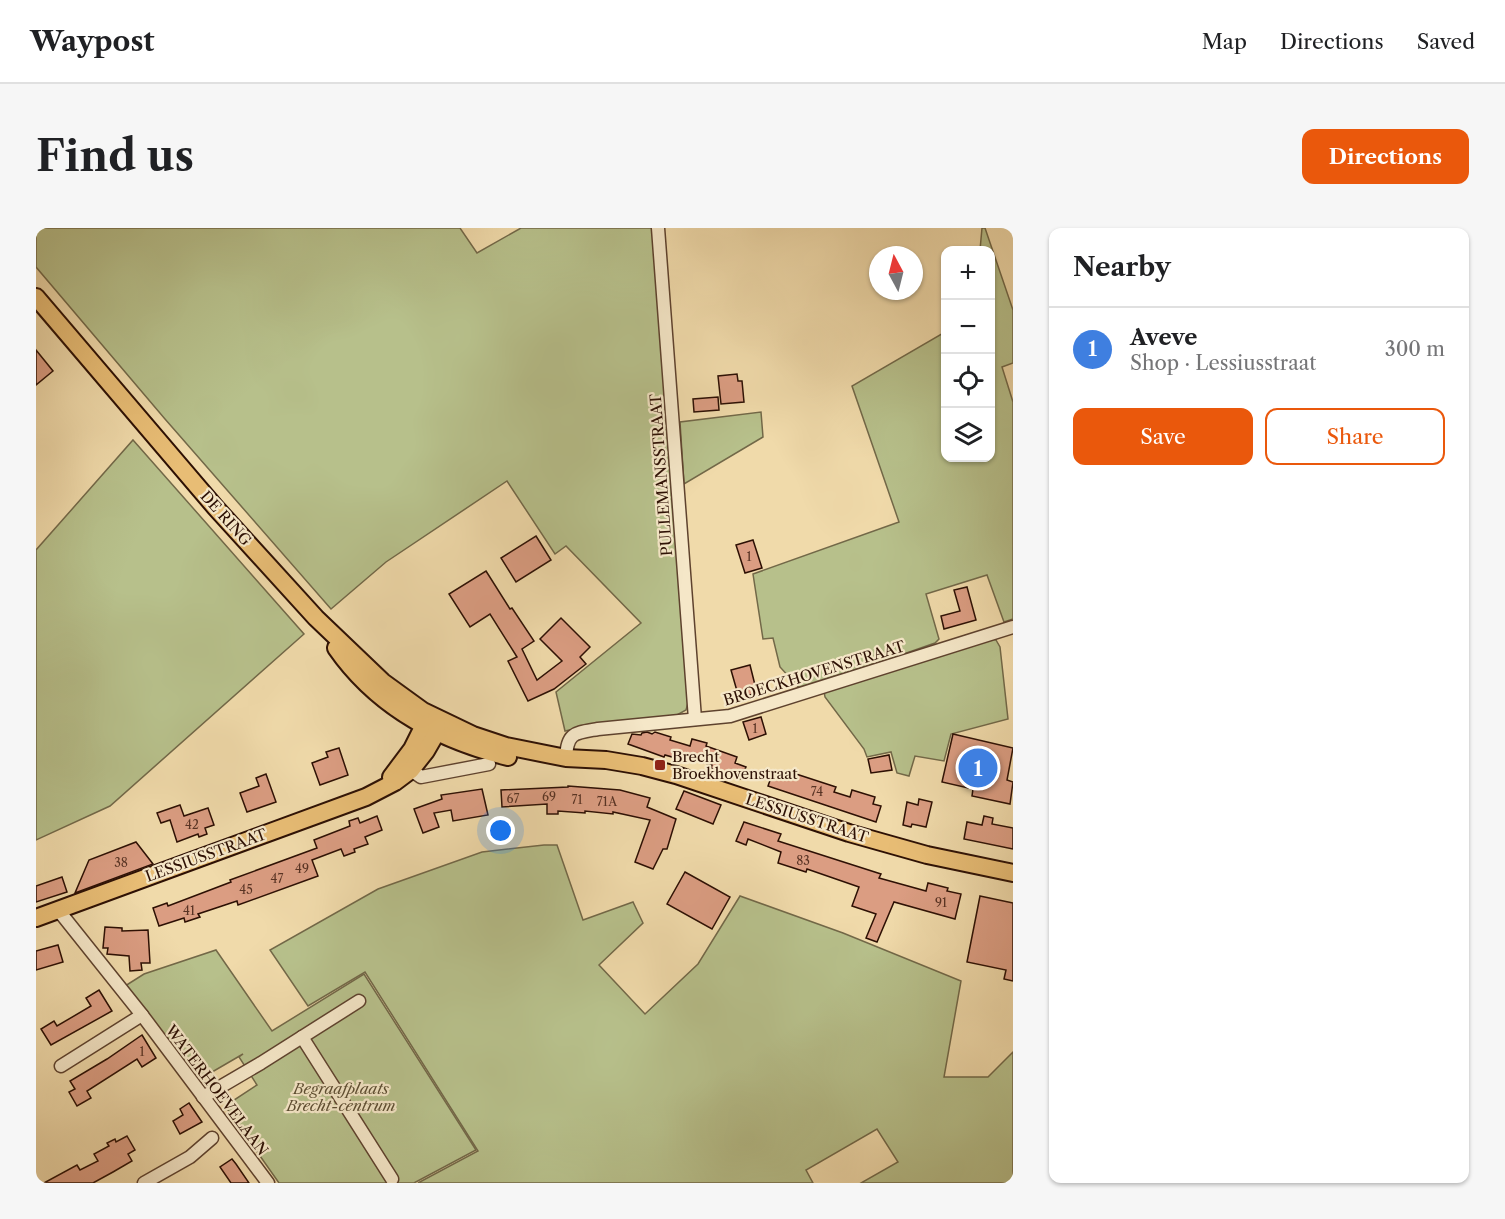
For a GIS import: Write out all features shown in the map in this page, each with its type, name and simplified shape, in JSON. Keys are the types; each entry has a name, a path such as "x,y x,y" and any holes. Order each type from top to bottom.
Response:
{"main road":[{"name":"DE RING","path":"36,297 215,507 316,618 370,671 414,705 433,725"},
{"path":"316,618 340,655 381,699 397,710 433,725"},
{"name":"LESSIUSSTRAAT","path":"433,725 485,752 537,761 566,758 606,760 665,772 859,836 947,860 1013,873"},
{"name":"LESSIUSSTRAAT","path":"36,918 376,792 411,770 426,752 433,725"},
{"name":"LESSIUSSTRAAT","path":"376,792 433,725"}],"street":[{"name":"PULLEMANSSTRAAT","path":"658,228 694,719"},
{"name":"BROECKHOVENSTRAAT","path":"566,758 566,746 570,739 578,733 730,716 1013,627"},
{"path":"411,770 421,777 489,764"},
{"name":"WATERHOEVELAAN","path":"59,911 142,1015 268,1183"},
{"path":"203,1097 261,1064 359,1001"},
{"path":"61,1066 142,1015"},
{"path":"302,1036 392,1179"},
{"path":"144,1183 190,1157 212,1138"}],"green space":[{"path":"36,228 460,228 477,253 521,228 653,228 689,699 686,710 677,715 592,725 565,731 556,692 641,623 566,546 555,554 507,481 386,562 331,609 36,267"},
{"path":"982,228 985,228 991,246 980,246"},
{"path":"995,257 1013,310 1013,363 1002,367 1013,402 1013,619 1004,622 987,575 926,594 939,639 935,643 801,690 780,667 773,638 763,639 753,574 899,522 852,386 941,334 941,462 995,462"},
{"path":"761,412 763,437 684,484 680,422"},
{"path":"133,440 304,634 110,806 36,840 36,550"},
{"path":"993,639 1000,647 1008,719 951,734 944,761 915,756 909,776 897,773 891,752 867,757 864,749 825,697 824,691"},
{"path":"557,845 583,920 633,902 643,923 599,965 645,1014 698,964 740,896 843,933 961,981 944,1077 988,1077 1013,1052 1013,1180 1011,1183 861,1183 898,1162 877,1129 806,1170 813,1183 418,1183 478,1151 365,972 308,1006 270,950 378,889 482,852"},
{"name":"Begraafplaats Brecht-centrum","path":"216,950 272,1031 364,974 476,1150 414,1183 279,1183 225,1106 257,1085 239,1057 243,1054 195,1082 125,986 144,974"}],"building":[{"path":"36,350 53,371 36,385"},
{"path":"737,374 738,381 742,381 744,402 721,404 718,376"},
{"path":"718,397 719,410 694,412 693,399"},
{"path":"536,536 551,560 516,582 501,558"},
{"path":"753,540 762,568 745,573 736,545"},
{"path":"486,571 534,641 522,649 537,680 562,661 540,639 561,618 590,647 580,657 586,664 554,689 528,701 508,661 517,657 490,614 470,627 449,594"},
{"path":"967,587 976,620 944,629 941,616 960,611 954,590"},
{"path":"750,665 757,693 739,698 731,670"},
{"path":"761,717 766,734 749,740 743,722"},
{"path":"647,732 671,737 670,740 690,746 692,739 707,743 706,746 737,757 735,763 746,767 741,779 711,768 712,765 687,758 686,761 665,755 664,757 628,744 632,734 641,735"},
{"path":"953,734 1013,748 1007,780 1013,782 1010,804 972,796 973,789 942,782"},
{"path":"339,748 348,775 320,785 312,763 328,757 326,752"},
{"path":"889,755 892,770 871,773 868,759"},
{"path":"773,772 791,779 793,773 836,787 834,792 850,797 852,790 875,797 873,804 881,806 876,822 768,786"},
{"path":"266,774 276,802 247,812 240,793 259,786 256,778"},
{"path":"568,786 620,790 650,798 647,807 676,819 667,849 663,849 653,869 635,862 650,820 613,812 613,814 558,811 558,814 547,814 547,804 502,807 501,790"},
{"path":"482,789 488,815 453,821 451,810 434,813 439,827 423,833 414,809 442,799 441,795"},
{"path":"684,791 721,805 713,824 676,809"},
{"path":"919,799 932,802 926,827 903,825 907,802 918,805"},
{"path":"180,805 184,816 208,808 214,825 205,828 207,834 199,837 198,834 177,842 170,820 161,823 157,813"},
{"path":"377,816 382,830 365,837 368,844 344,856 341,849 312,860 318,876 238,905 237,901 198,914 200,917 185,922 184,918 159,926 153,908 167,903 168,906 317,848 314,840 350,826 349,821 358,818 360,823"},
{"path":"984,816 993,818 992,824 1013,828 1013,849 964,839 967,822 982,825"},
{"path":"744,822 781,834 778,841 881,874 879,878 926,891 928,883 948,888 947,891 961,894 955,919 894,902 877,942 866,938 876,914 852,906 859,887 807,869 806,872 778,863 781,852 748,839 746,845 736,841"},
{"path":"136,842 153,864 75,893 89,860"},
{"path":"685,872 730,897 712,929 667,904"},
{"path":"62,877 67,892 36,902 36,886"},
{"path":"980,896 1013,903 1013,981 1004,979 1006,970 967,962"},
{"path":"105,927 122,928 122,931 148,930 150,963 141,963 142,970 130,971 129,956 107,954 108,948 103,948"},
{"path":"58,945 63,962 36,970 36,951"},
{"path":"99,990 112,1011 51,1045 41,1029 54,1021 57,1026 91,1006 86,998"},
{"path":"142,1035 156,1058 142,1067 137,1059 87,1091 91,1098 77,1106 69,1092 75,1089 70,1081"},
{"path":"189,1103 202,1122 180,1134 173,1121 183,1115 180,1109"},
{"path":"127,1136 135,1150 128,1154 132,1161 113,1172 93,1183 44,1183 77,1165 80,1170 98,1161 94,1154 109,1146 107,1143 115,1139 116,1142"},
{"path":"232,1159 249,1183 231,1183 220,1167"}],"place":[{"name":"Brecht Broekhovenstraat","path":"660,765"},
{"name":"Aveve","path":"978,768"}]}
